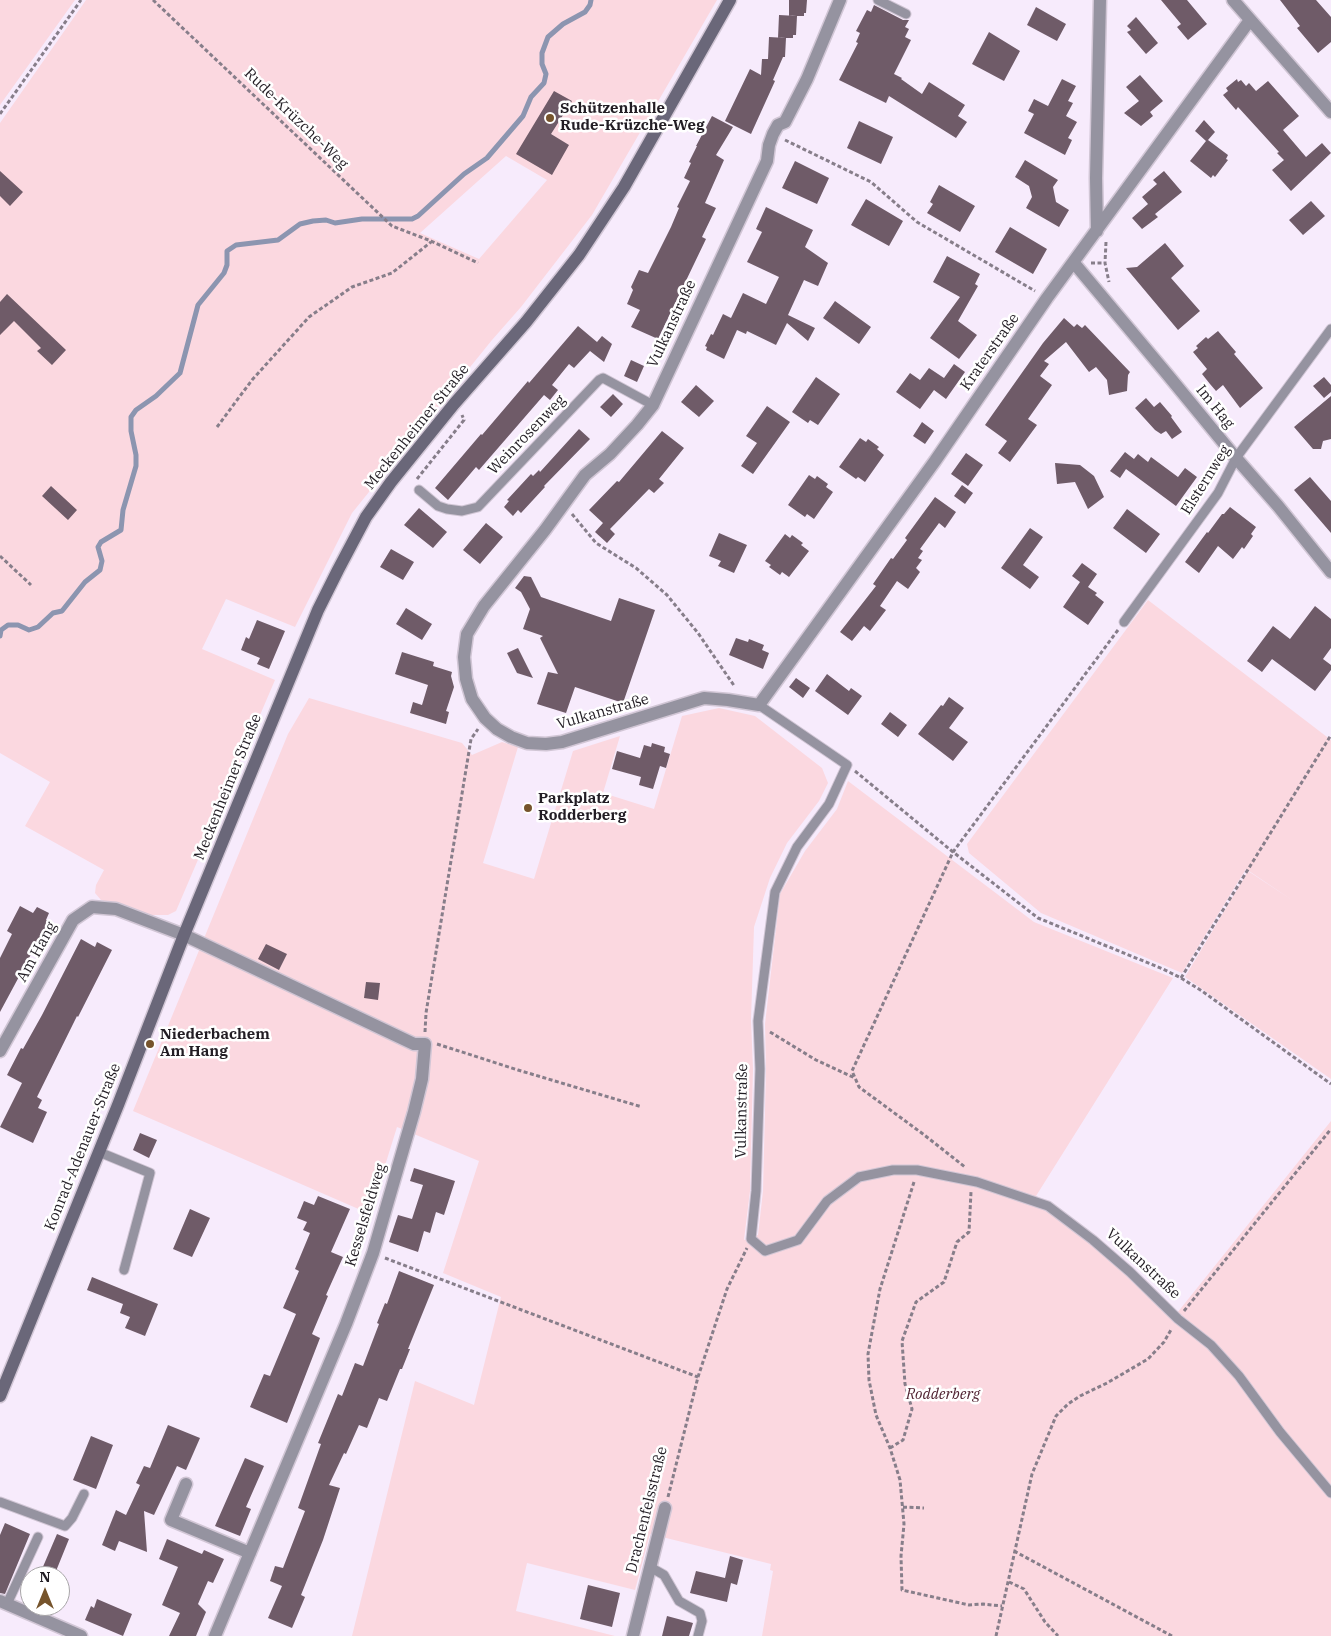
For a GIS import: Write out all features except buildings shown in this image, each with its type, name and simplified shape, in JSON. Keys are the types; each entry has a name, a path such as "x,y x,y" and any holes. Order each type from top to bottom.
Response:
{"main road":[{"name":"Meckenheimer Straße","path":"194,910 318,610 366,517 391,482 454,404 526,322 579,255 624,187 730,0"},
{"name":"Konrad-Adenauer-Straße","path":"0,1396 194,910"}],"street":[{"name":"Vulkanstraße","path":"759,705 704,698 576,738 546,744 527,743 497,730 485,718 472,699 466,679 464,657 467,634 484,606 501,587 585,475 610,454 653,405 767,161 773,134 778,125 785,122 803,87 840,0"},
{"path":"1100,0 1096,178 1102,235"},
{"path":"1233,0 1331,112"},
{"name":"Kraterstraße","path":"759,705 935,461 1047,298 1074,264 1102,235 1250,20"},
{"name":"Im Hag","path":"1074,264 1278,506 1331,572"},
{"name":"Am Hang","path":"0,1051 73,920 92,907 116,909 184,935"},
{"path":"184,935 414,1044 425,1044"},
{"name":"Kesselsfeldweg","path":"215,1636 342,1333 373,1253 414,1112 422,1079 425,1044"},
{"path":"186,1484 171,1520 250,1553"},
{"name":"Drachenfelsstraße","path":"633,1636 665,1508"},
{"path":"4,1603 81,1636"}],"lane":[{"path":"878,0 906,14"},
{"name":"Elsternweg","path":"1124,622 1218,493 1236,458 1331,329"},
{"name":"Weinrosenweg","path":"419,490 438,506 447,510 462,511 478,507 603,378 653,405"},
{"name":"Vulkanstraße","path":"759,705 847,765 829,804 797,847 775,892 758,1021 760,1069 756,1190 751,1239 765,1251 798,1240 827,1201 860,1177 893,1170 917,1170 977,1182 1048,1206 1116,1259 1178,1319 1211,1345 1239,1376 1280,1432 1331,1493"},
{"path":"99,1152 150,1173 124,1270"},
{"path":"0,1502 66,1526 84,1494"},
{"path":"4,1603 38,1537"},
{"path":"650,1567 664,1575 679,1601 700,1613 702,1621 698,1636"}],"path":[{"path":"0,114 81,0"},
{"name":"Rude-Krüzche-Weg","path":"154,0 392,226 478,263"},
{"path":"773,134 871,182 917,222 1047,298"},
{"path":"1102,235 1105,263 1112,288"},
{"path":"217,427 252,380 309,317 352,287 392,273 431,242"},
{"path":"419,490 413,484 464,420 454,404"},
{"path":"564,504 596,543 636,568 667,595 698,633 744,703"},
{"path":"0,556 31,585"},
{"path":"890,1448 903,1440 912,1409 905,1384 902,1341 916,1302 944,1282 957,1242 969,1232 971,1189 977,1182 973,1174 859,1087 852,1071 954,852 1124,622"},
{"path":"485,718 471,739 426,1013 425,1044 441,1044 518,1070 642,1107"},
{"path":"1180,978 1331,735"},
{"path":"847,765 1038,918 1163,969 1180,978 1202,991 1331,1084"},
{"path":"758,1021 767,1030 816,1060 856,1078"},
{"path":"996,1636 1032,1474 1056,1416 1068,1404 1080,1396 1148,1359 1164,1342 1178,1319 1331,1129"},
{"path":"917,1170 880,1289 868,1354 876,1415 890,1448 900,1480 904,1524 901,1556 902,1590 969,1605 1002,1606"},
{"path":"373,1253 698,1377 727,1289 751,1239"},
{"name":"Drachenfelsstraße","path":"665,1508 698,1377"},
{"path":"903,1506 924,1508"},
{"path":"1014,1551 1172,1636"},
{"path":"1009,1582 1024,1589 1045,1622 1058,1636"}],"green space":[{"path":"0,0 75,0 0,105"},
{"path":"86,0 717,0 592,215 521,307 352,513 295,627 226,599 202,649 275,680 176,911 168,915 151,915 101,900 95,893 96,885 104,870 25,826 50,782 0,753 0,123","holes":["506,156 547,180 479,259 420,233"]},
{"path":"1148,600 1331,740 1331,1079 1185,977 1248,871 1292,900 1246,869 1182,973 1041,913 969,853 967,844"},
{"name":"Rodderberg","path":"309,698 462,743 472,755 502,742 518,747 483,863 534,879 573,751 620,736 603,793 654,809 682,716 719,708 755,716 822,768 828,783 819,801 787,843 770,878 754,927 751,1020 753,1069 750,1191 744,1240 758,1235 763,1191 766,1070 765,1024 780,894 805,851 837,809 848,781 1034,922 1173,978 1036,1196 1051,1203 1096,1236 1133,1268 1177,1313 1331,1121 1331,1636 762,1636 773,1571 770,1570 771,1564 650,1534 635,1590 527,1563 516,1611 615,1636 352,1636 415,1381 474,1405 501,1297 443,1273 479,1161 397,1127 370,1214 133,1111 288,734"}],"waterway":[{"path":"0,636 1,630 8,625 18,625 29,630 38,627 53,613 62,611 85,582 100,570 102,561 98,547 101,542 121,530 123,510 136,466 131,417 136,410 156,396 180,373 198,305 224,273 227,265 227,251 236,245 278,240 300,224 313,221 326,220 335,223 362,219 412,219 418,216 464,174 487,158 523,116 531,97 544,83 546,74 542,64 542,53 548,37 563,24 585,12 591,0"}],"place":[{"name":"Schützenhalle Rude-Krüzche-Weg","path":"550,118"},
{"name":"Parkplatz Rodderberg","path":"528,808"},
{"name":"Niederbachem Am Hang","path":"150,1044"}]}
